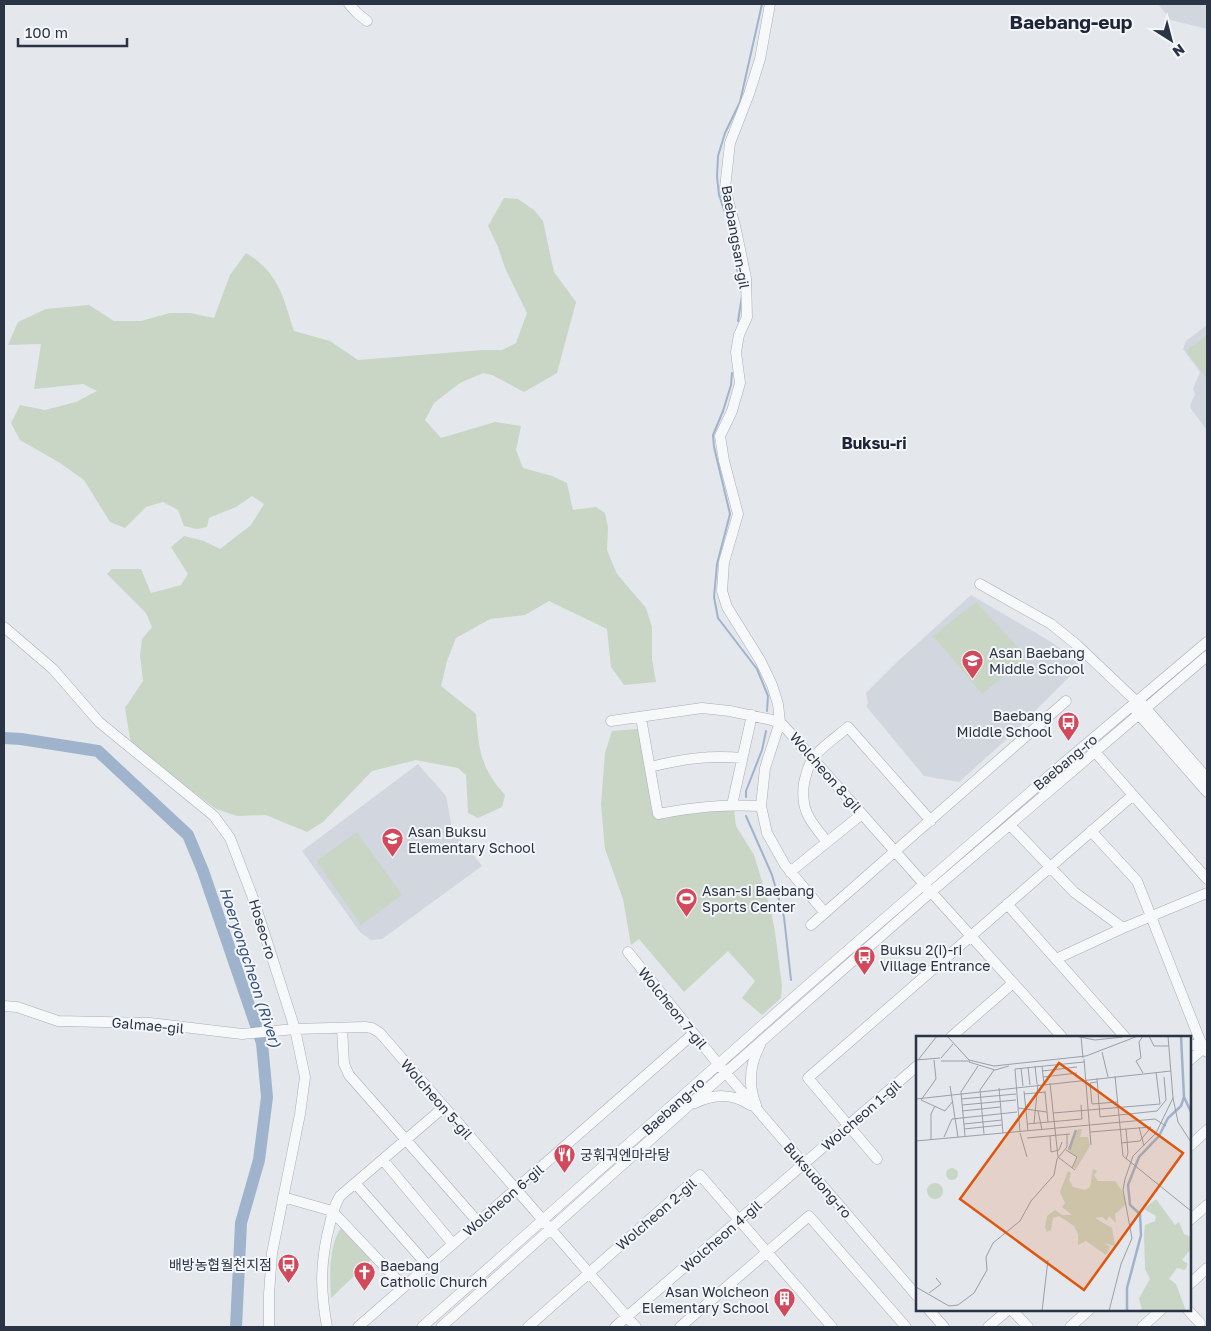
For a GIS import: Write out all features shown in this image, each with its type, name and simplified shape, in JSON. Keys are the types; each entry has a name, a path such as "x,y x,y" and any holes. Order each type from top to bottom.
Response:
{"street":[{"path":"349,4 367,21"},
{"name":"Baebangsan-gil","path":"770,4 760,59 730,143 725,188 746,278 747,317 739,335 736,352 740,383 732,411 720,436 724,461 738,514 724,562 722,591 727,607 760,660 772,684 778,704 780,722"},
{"path":"980,584 1051,624 1077,645 1136,703 1207,792"},
{"name":"Hoseo-ro","path":"4,627 53,669 99,722 214,816 226,831 238,858 253,898 295,1030 304,1077 300,1114 272,1253 269,1327"},
{"name":"Baebang-ro","path":"422,1327 547,1225 685,1108 722,1069 764,1039 1050,774 1207,642"},
{"name":"Baebang-ro","path":"441,1327 547,1225 927,888 1010,825 1207,656"},
{"path":"811,925 1066,701"},
{"name":"Wolcheon 8-gil","path":"611,721 702,708 730,711 780,722 793,734 927,888"},
{"path":"1143,712 1207,778"},
{"path":"732,805 752,716"},
{"path":"641,718 658,814 693,807 761,806"},
{"path":"780,722 765,768 761,806 767,833 790,872 825,913"},
{"path":"827,842 811,823 804,810 803,795 806,775 813,757 848,727 931,821"},
{"name":"Baebang-ro","path":"1096,753 1207,879"},
{"path":"650,767 675,761 717,756 742,758"},
{"path":"877,1160 808,1078 1133,795"},
{"path":"790,872 862,814"},
{"path":"1010,825 1049,868 1074,892 1123,928"},
{"path":"1091,831 1137,881 1206,1048"},
{"path":"927,888 1061,1036"},
{"path":"1056,959 1123,928 1207,893"},
{"path":"1007,904 1124,1036"},
{"name":"Wolcheon 7-gil","path":"628,952 722,1069"},
{"path":"952,1036 1013,984"},
{"name":"Galmae-gil","path":"4,1006 17,1007 58,1021 150,1023 242,1034 295,1030"},
{"name":"Wolcheon 5-gil","path":"295,1030 365,1027 372,1028 380,1033 636,1327"},
{"path":"342,1028 344,1064 349,1075 407,1138 478,1222"},
{"name":"Wolcheon 6-gil","path":"358,1327 693,1034"},
{"path":"758,1111 753,1098 752,1068 756,1053 764,1039"},
{"path":"1191,1044 1206,1048"},
{"path":"1191,1059 1206,1048"},
{"name":"Wolcheon 1-gil","path":"804,1164 916,1067"},
{"name":"Buksudong-ro","path":"722,1069 916,1295"},
{"path":"685,1108 701,1100 716,1096 730,1096 744,1101 758,1111"},
{"path":"327,1327 322,1301 322,1263 332,1211 340,1196 444,1107"},
{"path":"1191,1145 1207,1130"},
{"path":"382,1160 453,1244"},
{"name":"Wolcheon 4-gil","path":"615,1327 804,1164"},
{"name":"Wolcheon 2-gil","path":"528,1327 700,1175 832,1327"},
{"path":"355,1183 428,1266"},
{"path":"283,1197 332,1211 404,1287"},
{"path":"1191,1219 1207,1204"},
{"path":"680,1327 808,1216 906,1327"},
{"path":"1191,1283 1207,1268"},
{"path":"930,1311 944,1327"},
{"path":"988,1327 1007,1311"},
{"path":"1013,1311 1028,1327"},
{"path":"1070,1327 1089,1311"},
{"path":"1142,1327 1160,1311"},
{"path":"1189,1311 1201,1322"}],"shaded area":[{"path":"1158,4 1207,4 1207,29 1171,20"},
{"path":"1207,325 1207,430 1190,405 1195,394 1193,389 1200,372 1183,349 1186,341"},
{"name":"Asan Baebang Middle School","path":"971,595 1048,640 1064,651 1080,666 1009,737 959,782 924,776 866,706 868,704 866,693"},
{"name":"Asan Buksu Elementary School","path":"418,764 446,796 452,828 482,866 382,939 371,940 360,932 302,851"}],"green space":[{"path":"504,198 518,199 534,210 543,221 554,272 576,302 557,373 524,392 492,375 483,373 460,383 434,403 425,420 441,438 495,422 521,426 516,450 523,468 552,476 567,483 573,510 596,507 605,513 608,527 607,550 617,574 646,608 652,627 652,659 656,682 624,685 611,667 607,629 549,601 525,615 490,619 456,638 447,661 441,686 476,714 482,758 490,776 505,795 502,807 478,818 468,813 466,775 458,768 416,760 372,771 323,822 307,832 266,815 237,816 216,809 131,744 125,708 143,681 140,655 142,639 152,627 146,613 107,574 112,569 141,569 151,593 181,585 188,574 171,547 184,536 204,541 220,549 251,525 264,504 252,496 236,507 209,518 207,527 197,529 184,526 178,510 163,502 146,507 125,528 110,522 84,480 60,463 20,440 11,423 20,405 45,410 76,402 97,391 83,384 34,389 41,344 8,345 18,322 46,309 89,305 114,321 141,321 170,313 190,313 214,318 230,275 246,253 266,269 273,278 283,297 294,331 330,341 358,360 502,350 516,343 527,313 505,268 488,226"},
{"path":"1207,335 1207,379 1186,351"},
{"path":"976,602 1027,657 982,694 933,636"},
{"path":"638,729 656,818 693,811 734,810 736,826 754,855 771,911 782,986 781,998 762,1015 742,998 755,981 728,951 684,992 639,939 631,945 623,899 605,849 601,805 605,753 612,731"},
{"path":"357,832 402,895 361,925 316,861"},
{"path":"342,1227 372,1259 331,1298 330,1271 332,1251 337,1234"}],"waterway":[{"path":"741,291 729,224 719,195 717,177 718,156 725,133 740,102 762,4"},
{"path":"738,321 742,296"},
{"path":"732,373 731,385 713,435 714,447 730,514 717,564 714,597 718,618 757,669 768,696 767,711"},
{"path":"746,797 746,791 762,750 766,731"},
{"name":"Hoeryongcheon (River)","path":"4,738 98,751 188,835 203,871 262,1043 267,1097 259,1160 241,1223 236,1327"},
{"path":"746,816 772,875 784,917 791,980"}],"place":[{"name":"Asan Baebang Middle School","path":"973,679"},
{"name":"Baebang Middle School","path":"1068,742"},
{"name":"Asan Buksu Elementary School","path":"392,858"},
{"name":"Asan-si Baebang Sports Center","path":"686,917"},
{"name":"Buksu 2(i)-ri Village Entrance","path":"864,976"},
{"name":"궁훠궈엔마라탕","path":"564,1173"},
{"name":"배방농협월천지점","path":"288,1283"},
{"name":"Baebang Catholic Church","path":"364,1292"},
{"name":"Asan Wolcheon Elementary School","path":"785,1318"}],"district":[{"name":"Baebang-eup","path":"1071,21"},
{"name":"Buksu-ri","path":"874,443"}]}
